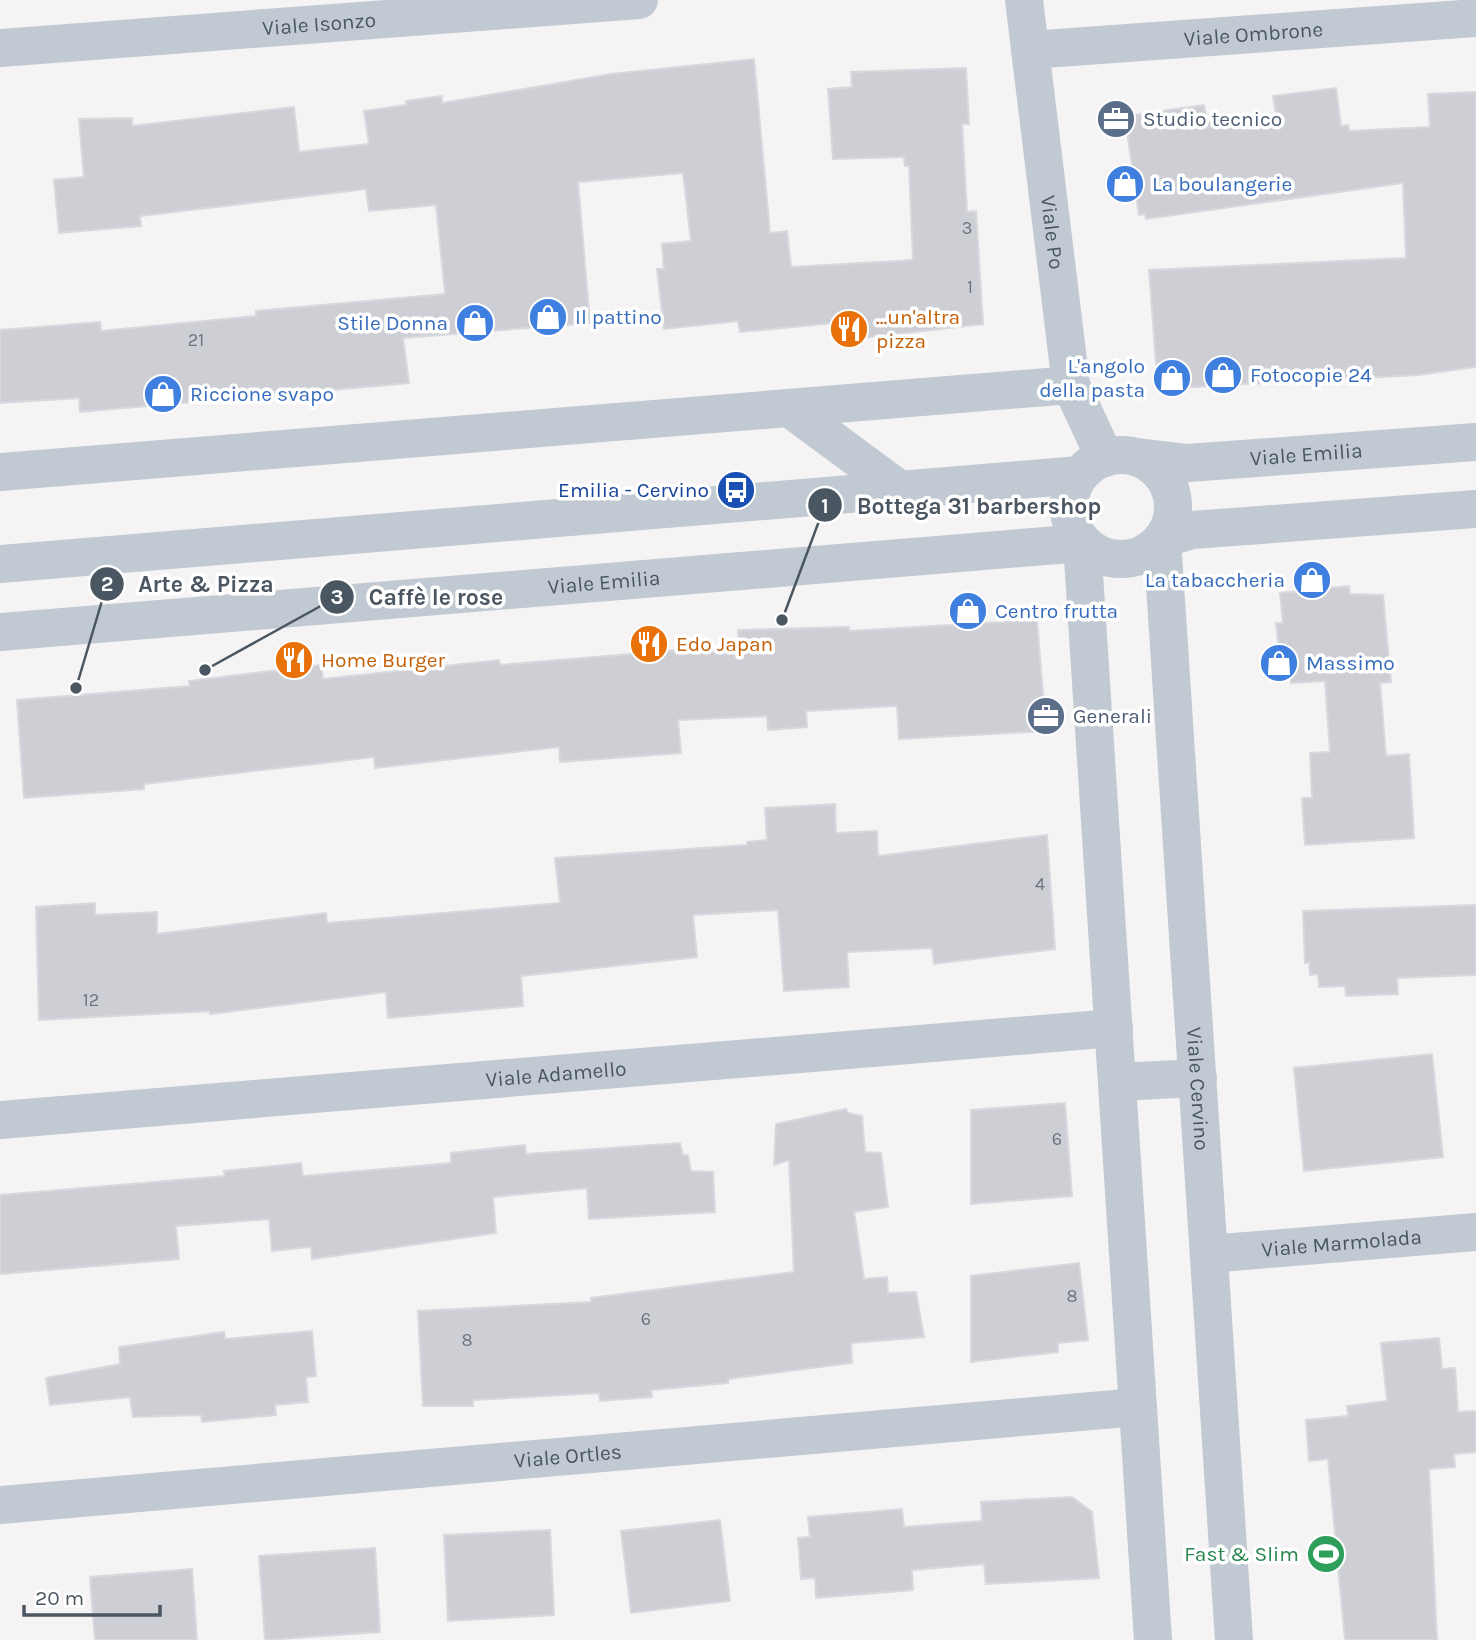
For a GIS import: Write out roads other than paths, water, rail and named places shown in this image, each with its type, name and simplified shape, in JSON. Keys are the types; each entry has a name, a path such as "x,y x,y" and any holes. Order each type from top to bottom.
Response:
{"street":[{"name":"Viale Isonzo","path":"0,48 639,0"},
{"name":"Viale Po","path":"1024,0 1071,385 1107,463"},
{"name":"Viale Ombrone","path":"1030,50 1476,18"},
{"path":"0,472 1071,385"},
{"path":"789,408 899,489"},
{"name":"Viale Emilia","path":"0,564 899,489 1107,463 1188,463 1476,442"},
{"path":"1162,539 1171,521 1173,501 1167,483 1154,467 1107,463 1071,491 1068,509 1073,528 1083,543 1100,555 1122,559 1144,554 1162,539 1192,530 1476,509"},
{"name":"Viale Cervino","path":"1162,539 1234,1640"},
{"path":"1083,543 1153,1640"},
{"name":"Viale Emilia","path":"0,632 1083,543"},
{"name":"Viale Adamello","path":"0,1120 1114,1028"},
{"path":"1117,1083 1198,1078"},
{"name":"Viale Marmolada","path":"1209,1254 1476,1231"},
{"name":"Viale Ortles","path":"0,1505 1138,1407"}],"place":[{"name":"Studio tecnico","path":"1116,119"},
{"name":"La boulangerie","path":"1125,184"},
{"name":"Il pattino","path":"548,317"},
{"name":"Stile Donna","path":"475,323"},
{"name":"...un'altra pizza","path":"849,329"},
{"name":"Fotocopie 24","path":"1223,375"},
{"name":"L'angolo della pasta","path":"1172,378"},
{"name":"Riccione svapo","path":"163,394"},
{"name":"Emilia - Cervino","path":"736,490"},
{"name":"La tabaccheria","path":"1312,580"},
{"name":"Centro frutta","path":"968,611"},
{"name":"Bottega 31 barbershop","path":"782,620"},
{"name":"Edo Japan","path":"649,644"},
{"name":"Home Burger","path":"294,660"},
{"name":"Massimo","path":"1279,663"},
{"name":"Caffè le rose","path":"205,670"},
{"name":"Arte & Pizza","path":"76,688"},
{"name":"Generali","path":"1046,716"},
{"name":"Fast & Slim","path":"1326,1554"}]}
